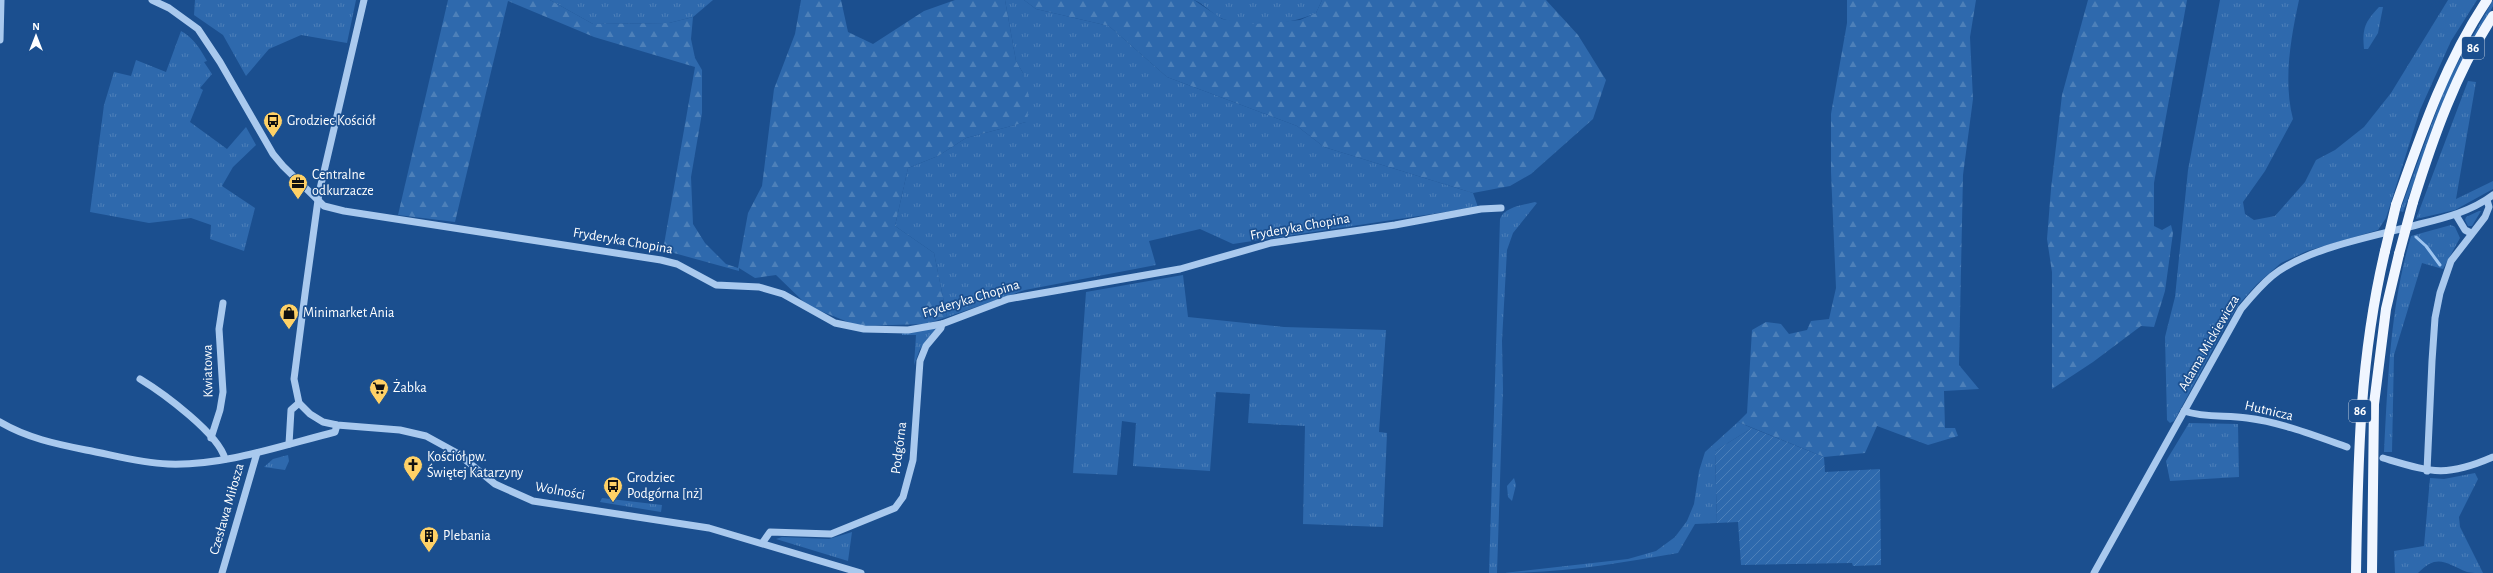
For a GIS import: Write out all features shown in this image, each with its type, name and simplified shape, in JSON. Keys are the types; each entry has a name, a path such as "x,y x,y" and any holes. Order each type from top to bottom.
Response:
{"main road":[{"name":"86","path":"2356,573 2360,411 2365,356 2376,288 2396,205 2419,138 2457,49 2487,0"},
{"name":"86","path":"2372,573 2374,404 2386,308 2413,202 2433,139 2469,56 2493,16"}],"street":[{"path":"0,40 1,0"},
{"name":"Fryderyka Chopina","path":"152,0 169,8 198,29 220,62 273,154 324,206 344,211 661,260 677,264 716,286 759,287 783,294 835,323 864,329 908,330 942,324 1008,299 1180,269 1271,243 1395,225 1481,209 1501,208"},
{"path":"289,444 291,410 299,402 294,379 318,200 364,0"},
{"name":"Adama Mickiewicza","path":"2094,573 2241,309 2257,289 2273,275 2295,262 2341,244 2456,215 2487,200 2493,195"},
{"path":"2427,471 2435,318 2440,293 2452,261 2485,217 2489,207 2487,200"},
{"path":"2456,215 2462,225 2471,234"},
{"name":"Kwiatowa","path":"212,438 220,410 223,392 219,329 223,303"},
{"name":"Podgórna","path":"763,542 770,532 810,535 832,534 895,508 903,497 914,460 920,361 926,346 941,328 942,324"},
{"path":"140,380 170,398 221,447 225,459"},
{"name":"Wolności","path":"299,402 310,414 323,422 338,425 400,430 426,436 457,453 495,484 533,501 709,528 763,542 861,573"},
{"name":"Hutnicza","path":"2184,411 2197,416 2247,418 2268,422 2347,447"},
{"path":"0,422 32,437 147,461 181,464 225,459 257,453 335,432 338,425"},
{"name":"Czesława Miłosza","path":"222,573 257,453"},
{"path":"2383,458 2427,471 2457,471 2493,457"}],"green space":[{"path":"195,0 356,0 347,43 301,35 269,49 246,76 223,35 194,15"},
{"path":"448,0 550,0 593,24 669,23 693,17 691,39 695,58 702,70 702,113 691,177 693,224 705,243 726,264 738,268 748,213 762,186 774,89 795,34 801,0 841,0 848,32 873,44 924,11 955,0 1005,0 1016,61 1023,73 1030,101 1026,122 966,138 938,156 908,168 895,226 934,253 947,317 926,324 858,326 808,306 776,275 755,278 739,268 739,271 663,250 695,67 594,37 508,1 455,222 398,215"},
{"path":"550,0 713,0 693,17 669,23 593,24"},
{"path":"1005,0 1024,0 1036,9 1109,26 1167,77 1297,126 1324,147 1473,193 1478,207 1233,244 1200,229 1149,241 1156,265 1025,290 947,317 934,253 895,226 908,168 938,156 966,138 1026,122 1023,73 1016,61"},
{"path":"1024,0 1194,0 1222,19 1255,24 1300,20 1316,13 1322,0 1546,0 1578,35 1606,80 1593,119 1531,174 1510,186 1473,193 1324,147 1297,126 1167,77 1109,26 1036,9"},
{"path":"1194,0 1322,0 1316,13 1306,17 1283,23 1246,24 1223,19"},
{"path":"1847,0 1976,0 1970,37 1973,99 1963,175 1959,365 1979,389 1944,391 1945,428 1955,428 1958,436 1928,445 1877,426 1865,453 1824,457 1738,422 1747,413 1752,330 1766,322 1781,324 1789,334 1807,330 1811,321 1829,319 1836,288 1831,172 1831,114 1847,23"},
{"path":"2088,0 2187,0 2154,183 2154,226 2162,230 2171,225 2173,233 2165,291 2154,327 2141,326 2093,362 2052,389 2052,272 2047,239 2051,189 2062,95"},
{"path":"2220,0 2299,0 2293,29 2288,74 2290,104 2293,119 2265,171 2243,202 2245,214 2254,220 2275,216 2305,182 2316,160 2335,150 2364,127 2391,93 2448,0 2477,0 2451,41 2420,110 2386,218 2378,230 2307,251 2281,263 2257,284 2239,304 2174,421 2170,423 2167,420 2165,337 2175,297 2188,170"},
{"path":"2493,0 2493,6 2450,86 2403,212 2400,211 2447,82"},
{"path":"2379,7 2383,7 2378,33 2368,49 2364,49 2364,30 2370,17"},
{"path":"181,31 190,37 199,48 207,61 204,62 212,74 200,88 203,90 190,122 227,149 246,127 256,145 233,167 222,186 255,208 244,251 210,239 211,225 191,218 149,223 90,212 104,105 114,72 131,76 136,60 166,72"},
{"path":"2468,81 2476,82 2456,199 2493,181 2493,189 2455,210 2416,219"},
{"path":"1535,202 1537,203 1513,233 1507,250 1502,341 1503,389 1497,573 1489,573 1500,219 1505,212 1510,209"},
{"path":"2481,211 2472,226 2468,226 2465,220 2466,217"},
{"path":"2451,225 2455,227 2460,238 2443,269 2422,263 2394,355 2392,452 2384,452 2394,316 2398,289 2411,236"},
{"path":"1183,275 1188,317 1284,327 1386,330 1379,432 1387,433 1383,527 1303,524 1305,426 1248,423 1250,394 1216,392 1210,471 1133,466 1136,423 1122,421 1117,475 1073,473 1086,292"},
{"path":"936,328 937,332 920,349 914,365 916,335 902,335 902,333"},
{"path":"1738,422 1752,428 1715,451 1717,523 1695,524 1678,553 1613,564 1570,569 1526,573 1504,573 1628,559 1656,551 1675,537 1687,521 1694,504 1699,471 1705,452"},
{"path":"2189,423 2238,424 2239,477 2170,481 2166,461"},
{"path":"1752,428 1824,457 1825,472 1880,469 1881,565 1853,566 1852,563 1741,565 1738,522 1717,523 1715,451"},
{"path":"288,455 289,461 285,470 264,467 273,459"},
{"path":"2475,473 2478,479 2459,517 2460,527 2483,573 2467,572 2447,563 2436,562 2431,563 2418,573 2395,573 2394,551 2424,546 2430,478 2444,479"},
{"path":"1514,478 1516,485 1512,501 1508,497 1507,486"},
{"path":"542,485 562,491 560,495 540,492"},
{"path":"602,498 662,505 661,512 600,502"},
{"path":"852,532 848,561 776,539 782,537 829,539"}],"waterway":[{"path":"2416,237 2426,246 2440,265"}],"place":[{"name":"Grodziec Kościół","path":"273,138"},
{"name":"Centralne odkurzacze","path":"298,200"},
{"name":"Minimarket Ania","path":"289,330"},
{"name":"Żabka","path":"379,405"},
{"name":"Kościół pw. Świętej Katarzyny","path":"413,482"},
{"name":"Grodziec Podgórna [nż]","path":"613,503"},
{"name":"Plebania","path":"429,553"}]}
